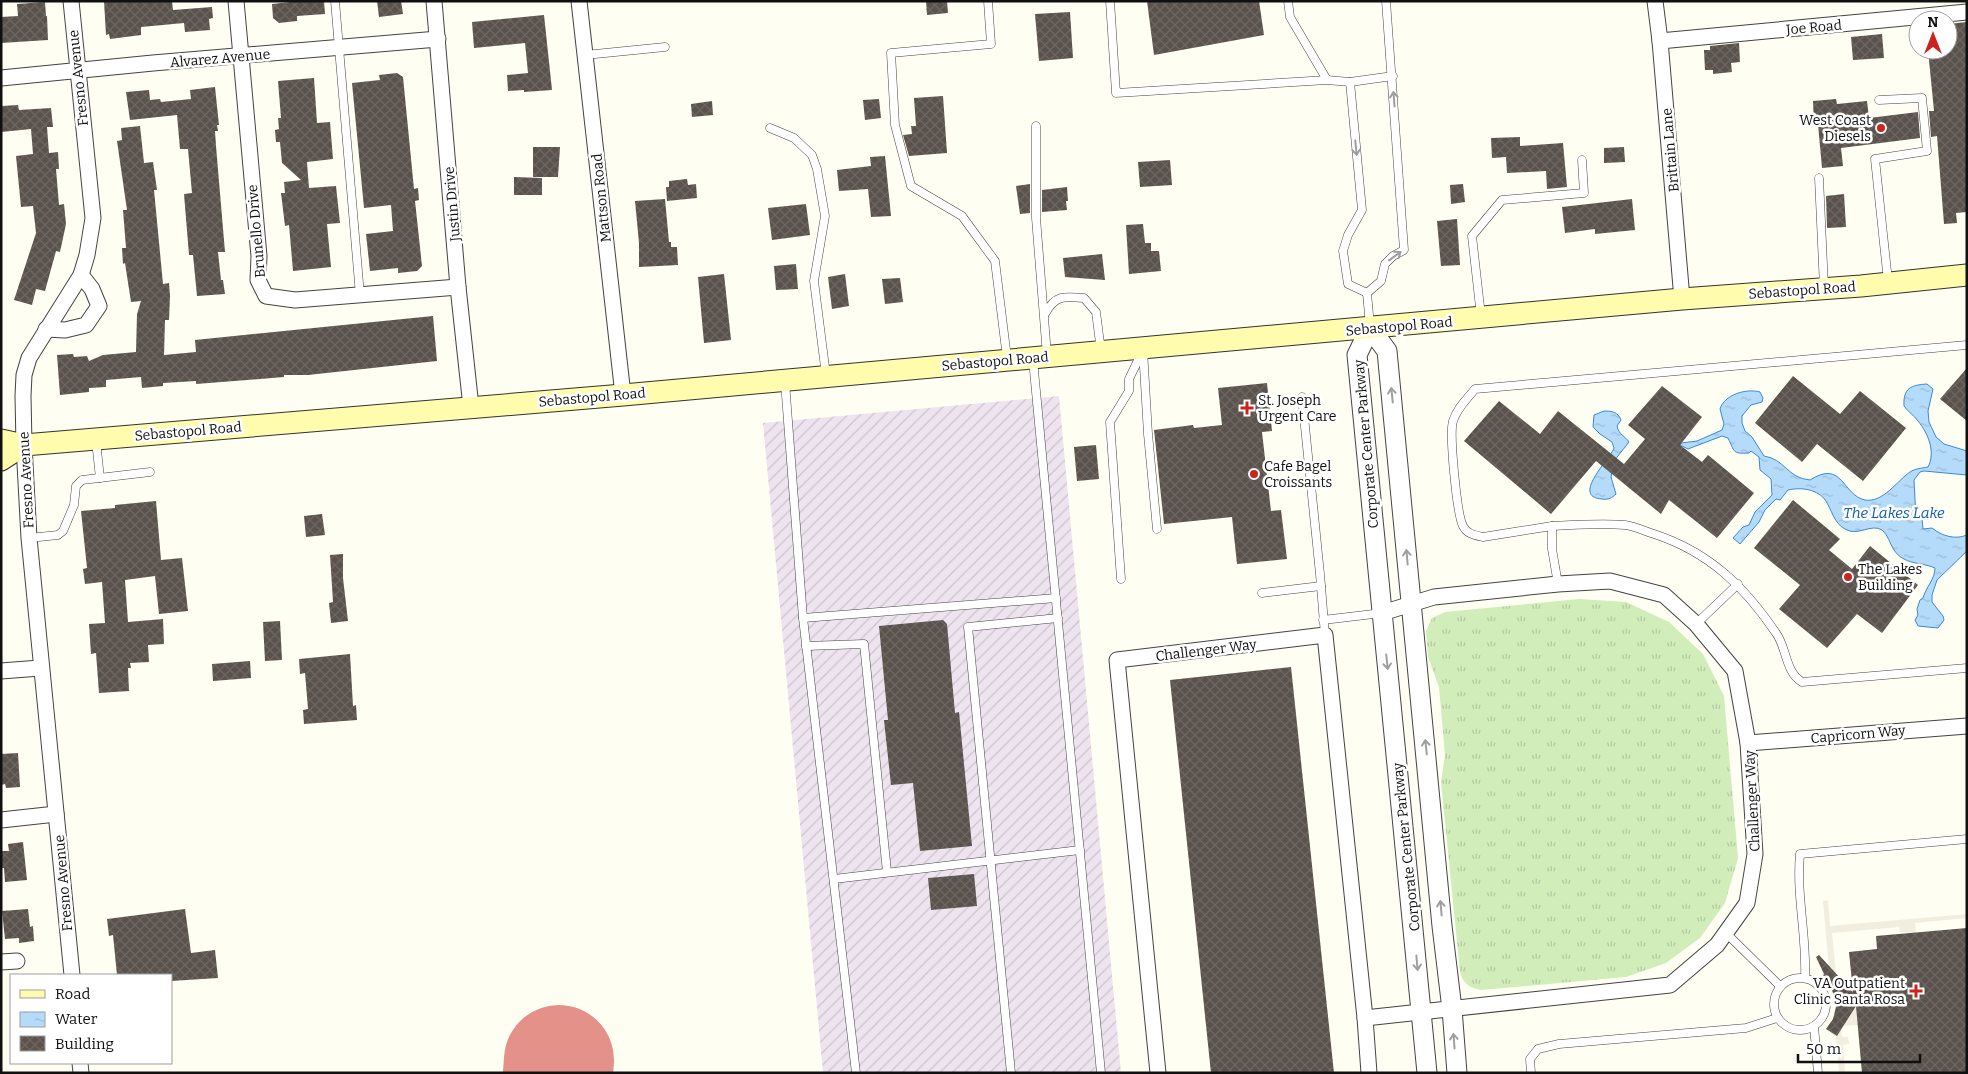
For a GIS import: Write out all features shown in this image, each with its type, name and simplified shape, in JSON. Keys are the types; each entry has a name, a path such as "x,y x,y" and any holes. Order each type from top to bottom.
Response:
{"main road":[{"name":"Sebastopol Road","path":"1,440 24,445 623,395 1967,275"},
{"name":"Sebastopol Road","path":"1,460 24,445"}],"street":[{"name":"Fresno Avenue","path":"71,1 93,218 87,255 81,276 29,358 24,375 24,445 29,538 40,668 72,974"},
{"name":"Brunello Drive","path":"236,1 259,256 258,280 266,296 295,300 458,287"},
{"name":"Justin Drive","path":"434,1 458,287 471,407"},
{"name":"Mattson Road","path":"579,1 623,395"},
{"name":"Brittain Lane","path":"1655,1 1682,299"},
{"name":"Joe Road","path":"1660,41 1967,12"},
{"name":"Alvarez Avenue","path":"1,78 438,39"},
{"path":"46,329 65,330 86,325 98,306 92,288 81,276"},
{"name":"Corporate Center Parkway","path":"1427,1073 1406,840 1357,355 1370,328 1387,352 1457,1073"},
{"name":"Challenger Way","path":"1365,1018 1670,985 1717,945 1747,903 1756,854 1748,743 1735,671 1696,624 1664,596 1610,581 1558,584 1434,597 1411,606 1382,613"},
{"path":"1325,635 1365,1018 1368,1073"},
{"name":"Challenger Way","path":"1158,1073 1117,660 1325,635"},
{"path":"1,671 40,668"},
{"name":"Capricorn Way","path":"1748,743 1967,726"},
{"path":"1,820 56,814"},
{"path":"1,962 17,961"}],"lane":[{"path":"335,1 360,295"},
{"path":"988,1 991,44 891,53 895,125 911,186 962,216 995,261 1007,360"},
{"path":"1110,1 1116,93 1327,80 1350,82 1393,76"},
{"path":"1288,1 1290,17 1327,80"},
{"path":"1367,293 1381,281 1386,264 1392,256 1404,250 1393,76 1386,1"},
{"path":"585,55 665,47"},
{"path":"1350,82 1362,210 1348,235 1343,251 1348,284 1367,293"},
{"path":"1879,100 1922,98 1927,152 1875,158 1888,283"},
{"path":"1036,126 1036,218 1044,314 1040,357 1056,598 1102,1073"},
{"path":"770,128 794,138 812,155 817,169 825,216 814,281 826,377"},
{"path":"1482,318 1472,236 1502,200 1584,193 1582,160"},
{"path":"1819,178 1824,288"},
{"path":"1367,293 1370,328"},
{"path":"1044,314 1050,303 1059,298 1084,298 1096,312 1101,352"},
{"path":"1967,345 1475,390 1458,409 1452,422 1454,464 1460,517 1463,527 1471,535 1483,537 1552,526 1626,525 1672,540 1704,556 1738,584 1754,601 1778,635 1794,676 1802,682 1967,668"},
{"path":"1143,348 1148,434 1158,529"},
{"path":"1121,580 1110,422 1130,390 1129,379 1143,348"},
{"path":"785,380 803,618 856,1073"},
{"path":"1302,397 1325,635"},
{"path":"96,439 100,478"},
{"path":"29,538 58,535 63,531 74,504 76,486 82,480 150,472"},
{"path":"1552,526 1552,549 1558,584"},
{"path":"1696,624 1738,584"},
{"path":"1262,593 1321,586"},
{"path":"803,618 1056,598"},
{"path":"1323,620 1382,613"},
{"path":"1011,1073 968,627 1058,618"},
{"path":"806,646 864,644 887,872"},
{"path":"1805,978 1806,956 1798,874 1800,854 1967,839"},
{"path":"834,879 1080,850"},
{"path":"1726,933 1780,986"},
{"path":"1796,978 1805,978 1813,982 1825,995 1825,1013 1814,1026 1807,1030 1798,1030 1783,1024 1774,1010 1773,1002 1780,986 1796,978"},
{"path":"1531,1073 1530,1059 1538,1049 1559,1044 1746,1028 1778,1018"},
{"path":"1814,1026 1818,1073"}],"shaded area":[{"path":"1059,396 1121,1073 823,1073 763,423"},
{"path":"1828,900 1830,926 1967,914 1967,918 1915,923 1916,933 1900,932 1899,927 1832,933 1836,974 1847,994 1863,1000 1868,1024 1844,1026 1841,1030 1842,1037 1848,1037 1849,1044 1843,1045 1845,1073 1839,1073 1836,1037 1829,1031 1837,1019 1839,1008 1830,980 1823,901"}],"green space":[{"path":"1579,599 1626,602 1669,622 1703,654 1724,696 1738,858 1725,903 1700,938 1666,963 1626,977 1477,989 1467,984 1460,972 1441,782 1445,755 1439,687 1428,657 1426,631 1432,618 1445,612"}],"water":[{"name":"The Lakes Lake","path":"1927,384 1933,389 1928,411 1929,422 1936,437 1944,444 1967,451 1967,475 1924,471 1920,472 1914,480 1916,518 1922,518 1923,529 1932,528 1944,535 1953,537 1967,535 1967,551 1937,580 1932,595 1932,602 1944,620 1938,628 1918,626 1915,620 1918,615 1917,609 1920,600 1923,598 1932,579 1935,568 1908,561 1898,555 1882,530 1873,528 1855,532 1845,529 1838,524 1823,497 1814,491 1793,489 1788,490 1780,500 1776,499 1765,510 1759,522 1740,544 1733,538 1743,527 1749,525 1755,512 1772,495 1771,479 1760,470 1759,457 1751,451 1749,453 1740,453 1735,451 1728,438 1722,436 1688,449 1680,445 1681,443 1697,441 1722,430 1724,424 1720,409 1722,404 1731,396 1748,391 1760,392 1763,398 1762,402 1751,405 1742,416 1742,423 1745,431 1752,437 1764,456 1777,461 1802,479 1810,480 1829,474 1836,476 1857,497 1872,500 1884,495 1912,471 1928,467 1931,449 1928,437 1922,426 1904,406 1905,395 1909,389 1917,385"},
{"path":"1604,411 1618,415 1621,420 1617,426 1618,429 1629,442 1614,461 1611,477 1616,494 1613,497 1604,499 1593,497 1590,492 1595,476 1614,448 1612,442 1593,427 1594,415"}],"building":[{"path":"104,1 172,1 173,10 212,7 213,18 209,19 210,30 185,32 184,23 141,27 141,35 110,39 109,34 106,35"},
{"path":"324,1 325,14 297,16 297,21 279,23 273,18 272,4"},
{"path":"377,1 401,1 403,14 379,17"},
{"path":"926,1 947,1 948,13 927,15"},
{"path":"1147,1 1259,1 1264,35 1154,55"},
{"path":"45,2 48,40 1,43 1,17 18,16 17,4"},
{"path":"1070,12 1073,58 1039,61 1035,14"},
{"path":"544,15 552,90 508,91 507,75 528,73 525,43 474,48 472,22"},
{"path":"1967,22 1967,212 1956,213 1957,223 1944,224 1937,136 1931,137 1929,111 1934,111 1929,60 1958,60 1958,23"},
{"path":"1882,34 1884,58 1853,60 1851,37"},
{"path":"1739,43 1740,62 1731,63 1732,72 1713,74 1713,70 1705,70 1704,50 1710,50 1710,46"},
{"path":"397,73 403,77 414,189 418,188 419,200 415,201 422,266 417,271 398,273 398,268 370,271 366,234 393,231 391,205 364,208 352,83 380,80 379,75"},
{"path":"314,78 317,123 330,122 333,159 307,162 309,188 336,186 340,223 327,224 331,267 293,271 289,225 285,226 281,193 285,193 284,182 301,180 282,163 280,142 276,142 275,130 279,129 278,118 281,118 278,81"},
{"path":"215,87 219,125 217,125 218,131 215,131 225,252 218,252 221,280 223,280 225,294 197,296 193,255 189,255 184,194 192,193 188,149 180,149 177,115 130,120 126,92 149,90 150,100 160,99 161,102 191,99 190,90"},
{"path":"943,96 947,153 909,156 903,135 912,134 911,126 916,126 914,98"},
{"path":"879,99 881,118 865,120 863,100"},
{"path":"1836,99 1837,104 1867,101 1869,118 1918,112 1920,138 1841,148 1843,166 1822,168 1818,124 1814,125 1813,101"},
{"path":"712,101 713,115 692,117 691,104"},
{"path":"18,105 19,110 51,108 53,127 47,127 49,153 58,152 59,169 56,169 59,205 64,204 66,224 60,252 56,251 45,291 36,289 32,305 14,300 36,233 33,206 21,207 16,156 33,154 31,129 1,132 2,106"},
{"path":"140,126 144,163 153,162 157,190 154,190 163,284 169,283 169,320 165,320 164,355 196,352 195,340 433,316 437,361 247,380 196,384 196,381 163,383 163,386 142,388 141,377 106,380 106,387 89,388 89,392 60,395 57,355 73,354 74,357 87,356 89,361 103,355 136,352 137,314 141,301 131,302 125,263 123,264 122,248 126,248 123,210 127,210 117,141 122,140 121,128"},
{"path":"1520,137 1520,146 1563,143 1567,187 1547,189 1546,171 1507,173 1506,157 1492,158 1491,138"},
{"path":"533,147 560,147 558,177 533,177"},
{"path":"1624,147 1625,162 1604,163 1604,148"},
{"path":"885,156 891,216 871,217 868,189 839,191 837,170 871,166 870,157"},
{"path":"1170,160 1172,185 1140,187 1138,162"},
{"path":"514,177 542,178 542,195 514,195"},
{"path":"687,179 688,185 696,184 697,198 667,201 666,187 669,187 669,181"},
{"path":"1030,184 1030,213 1020,214 1016,186"},
{"path":"1463,184 1465,202 1451,204 1450,185"},
{"path":"1067,187 1067,210 1042,212 1042,190"},
{"path":"1844,194 1846,227 1827,228 1826,196"},
{"path":"665,199 669,242 671,242 671,247 677,247 678,265 639,267 635,201"},
{"path":"1632,199 1635,230 1595,234 1595,229 1565,233 1562,207"},
{"path":"806,204 810,235 772,240 768,208"},
{"path":"1457,219 1460,265 1441,266 1437,221"},
{"path":"1143,224 1145,243 1151,243 1151,251 1159,251 1161,271 1129,274 1126,225"},
{"path":"1102,254 1105,280 1065,277 1063,258"},
{"path":"796,264 798,289 776,290 774,266"},
{"path":"724,274 731,340 704,343 698,277"},
{"path":"845,274 849,306 832,309 828,277"},
{"path":"900,278 903,302 885,304 882,279"},
{"path":"1967,368 1967,421 1940,399"},
{"path":"1793,376 1840,414 1860,391 1906,428 1863,481 1817,444 1802,462 1755,423"},
{"path":"1267,383 1272,431 1262,432 1271,511 1281,510 1287,559 1237,564 1232,517 1164,524 1154,430 1193,425 1194,428 1222,425 1218,388"},
{"path":"1662,386 1702,417 1680,445 1702,462 1708,455 1754,493 1717,538 1669,500 1661,514 1596,461 1551,514 1464,441 1499,401 1540,434 1558,411 1624,464 1645,439 1628,425"},
{"path":"1096,445 1099,479 1077,481 1074,447"},
{"name":"The Lakes Building","path":"1793,500 1840,539 1829,550 1852,569 1870,546 1918,585 1882,633 1857,614 1827,648 1779,609 1800,585 1754,548"},
{"path":"156,501 161,560 182,558 188,611 159,614 155,576 125,580 128,622 163,619 164,644 148,645 149,662 130,663 131,668 128,668 129,691 99,693 96,653 91,654 89,624 105,623 102,582 85,584 83,569 87,568 81,511 115,508 115,505"},
{"path":"322,514 325,535 306,537 304,516"},
{"path":"343,554 343,578 348,621 331,623 329,603 333,602 330,555"},
{"path":"943,620 947,624 955,713 959,712 972,846 920,851 913,783 891,785 884,720 888,720 879,626"},
{"path":"280,621 282,660 265,661 263,622"},
{"path":"350,654 353,706 356,705 357,720 304,724 303,710 308,709 305,673 300,674 299,659"},
{"path":"250,661 251,678 213,681 212,664"},
{"path":"1291,667 1334,1073 1211,1073 1170,680"},
{"path":"18,753 20,787 6,788 5,784 1,785 1,754"},
{"path":"23,842 27,880 5,882 4,868 1,868 1,851 9,851 8,844"},
{"path":"974,874 977,906 931,910 928,878"},
{"path":"28,909 30,927 33,926 34,941 19,943 19,938 5,939 2,911"},
{"path":"185,909 191,953 215,950 218,978 172,981 172,974 117,974 113,935 109,936 107,919"},
{"name":"VA Outpatient Clinic Santa Rosa","path":"1967,928 1967,1073 1862,1073 1856,1006 1837,1036 1826,1029 1833,1019 1836,1007 1834,995 1829,984 1822,977 1824,974 1816,957 1819,955 1853,992 1849,952 1877,949 1876,936"}],"runway":[{"path":"558,1073 559,1060"}],"place":[{"name":"West Coast Diesels","path":"1881,128"},
{"name":"St. Joseph Urgent Care","path":"1247,408"},
{"name":"Cafe Bagel Croissants","path":"1254,474"},
{"name":"The Lakes Building","path":"1848,577"},
{"name":"VA Outpatient Clinic Santa Rosa","path":"1916,991"}]}
